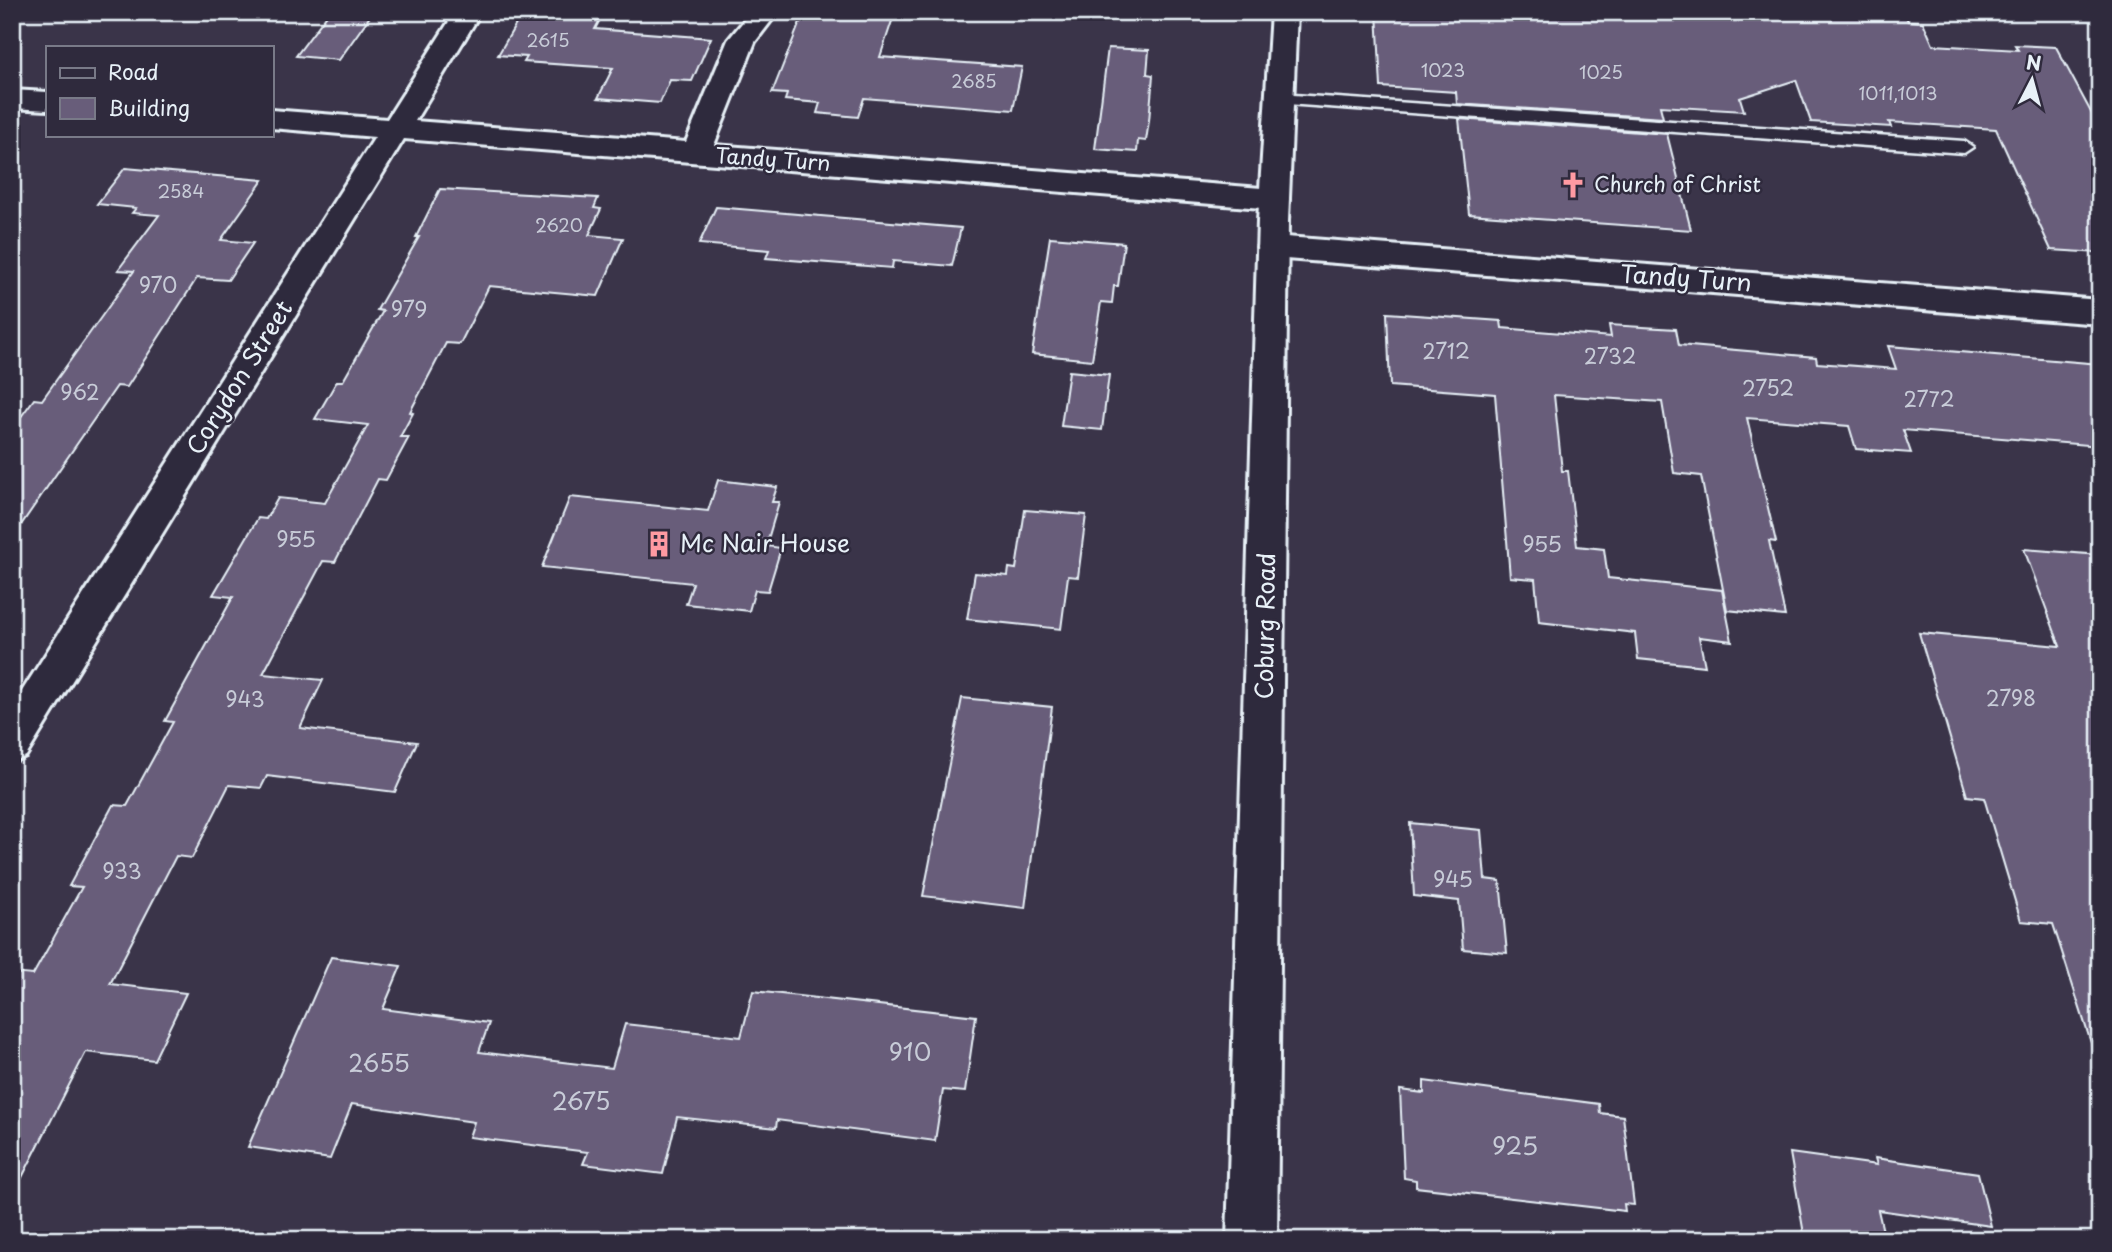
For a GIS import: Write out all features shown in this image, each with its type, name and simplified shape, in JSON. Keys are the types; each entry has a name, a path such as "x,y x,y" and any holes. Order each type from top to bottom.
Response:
{"street":[{"name":"Corydon Street","path":"12,743 468,12"},
{"path":"695,154 742,40 765,12"},
{"name":"Coburg Road","path":"1252,1240 1274,199 1284,12"},
{"path":"12,99 46,101"},
{"name":"Tandy Turn","path":"273,119 1274,199"},
{"name":"Tandy Turn","path":"1273,247 2100,312"}],"lane":[{"path":"1279,99 1964,147"}],"building":[{"path":"329,12 373,12 339,60 296,56"},
{"path":"523,12 604,12 595,29 711,38 692,81 670,80 660,103 598,98 613,68 524,62 527,57 498,55"},
{"path":"837,12 895,12 880,57 1022,67 1013,110 864,98 858,117 817,113 820,103 785,100 787,94 772,93 802,17 834,19"},
{"path":"1377,12 1904,12 1908,21 1923,22 1933,45 2018,50 2015,45 2056,47 2100,129 2100,253 2051,250 1996,129 1889,122 1891,127 1811,122 1796,80 1740,98 1744,111 1660,106 1663,118 1457,104 1456,92 1381,87"},
{"path":"1108,48 1149,50 1147,74 1153,75 1149,121 1146,141 1138,140 1137,152 1095,149"},
{"name":"Church of Christ","path":"1459,119 1667,134 1691,230 1469,214"},
{"path":"125,168 263,180 221,240 253,243 228,280 197,278 127,387 117,386 12,538 12,429 34,399 42,400 134,271 118,270 159,215 132,213 136,208 97,204"},
{"path":"440,189 598,198 594,208 601,209 589,235 623,238 598,296 489,286 460,344 446,343 410,412 413,413 400,437 409,437 386,480 378,479 335,562 323,561 263,674 323,680 300,728 417,742 395,792 267,776 261,788 229,785 192,858 176,856 110,984 186,993 154,1060 86,1052 12,1197 12,973 33,975 82,887 69,886 113,805 127,806 173,722 165,721 233,597 213,595 258,518 266,519 278,498 325,503 368,425 315,419 337,381 343,381 383,311 377,310 419,237 416,237"},
{"path":"716,207 961,228 952,266 893,261 892,268 766,258 769,250 699,244"},
{"path":"1050,237 1124,243 1118,286 1114,286 1112,303 1101,302 1092,360 1032,354"},
{"path":"1387,313 1501,321 1502,328 1611,337 1609,325 1676,329 1679,345 1816,357 1817,363 1896,369 1888,346 2100,364 2100,446 1903,430 1911,453 1856,449 1849,426 1747,418 1776,542 1769,541 1785,616 1727,610 1701,476 1674,473 1662,402 1554,395 1562,471 1568,471 1577,546 1604,549 1608,578 1722,590 1732,641 1699,637 1705,666 1638,659 1635,633 1539,622 1535,579 1510,577 1495,394 1390,386"},
{"path":"1069,371 1109,375 1102,430 1061,426"},
{"name":"Mc Nair House","path":"718,480 777,487 772,502 779,502 766,546 781,548 768,591 755,590 749,611 686,604 693,583 542,567 570,497 708,511"},
{"path":"1025,510 1086,515 1078,577 1068,576 1061,629 967,619 975,573 1008,576 1009,568 1016,569"},
{"path":"2024,549 2100,555 2100,1044 2092,1046 2053,924 2021,921 1984,798 1967,796 1919,633 2060,646"},
{"path":"962,698 1052,707 1025,908 923,896"},
{"path":"1410,823 1481,830 1485,879 1500,881 1507,953 1463,949 1459,901 1414,896"},
{"path":"331,957 401,966 383,1009 489,1023 479,1052 612,1068 625,1024 741,1037 753,991 976,1016 965,1092 943,1090 935,1141 777,1120 776,1128 677,1117 663,1174 583,1164 588,1152 469,1137 474,1122 352,1104 330,1159 248,1147"},
{"path":"1424,1081 1599,1104 1600,1113 1623,1116 1634,1205 1624,1204 1625,1211 1416,1187 1416,1180 1404,1178 1400,1090 1424,1093"},
{"path":"1790,1153 1877,1165 1875,1158 1978,1173 1991,1226 1878,1210 1885,1240 1805,1240"}],"place":[{"name":"Church of Christ","path":"1573,185"},
{"name":"Mc Nair House","path":"659,544"}]}
